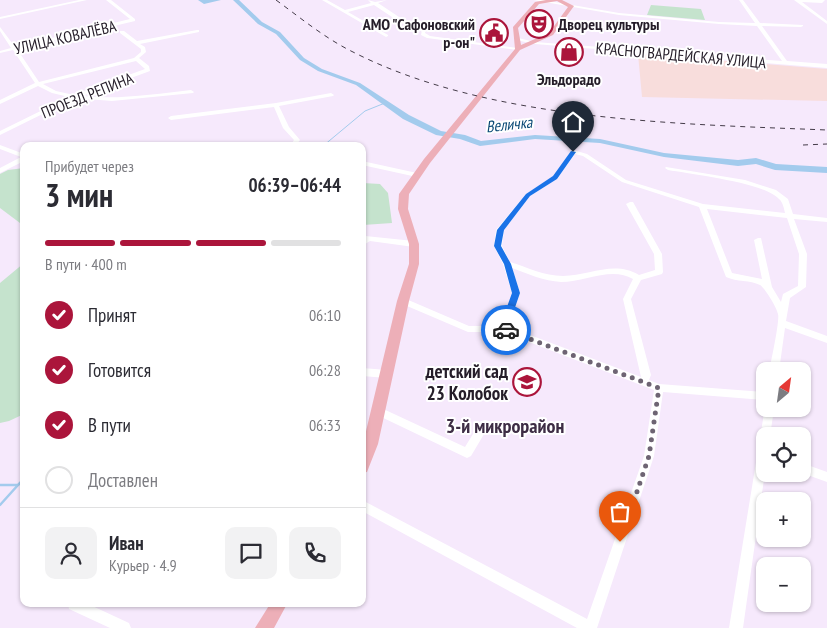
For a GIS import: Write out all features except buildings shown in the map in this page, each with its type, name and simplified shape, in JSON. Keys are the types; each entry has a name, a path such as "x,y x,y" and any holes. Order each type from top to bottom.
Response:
{"main road":[{"path":"366,456 371,444 403,301 414,264 414,244 403,209 404,194 417,175 518,50 548,36 571,6 557,0 538,0 515,28 518,50"},
{"path":"264,628 277,607"}],"street":[{"path":"0,18 85,0"},
{"name":"УЛИЦА КОВАЛЁВА","path":"0,52 133,20 108,0"},
{"path":"324,0 386,36"},
{"path":"344,12 372,1 385,0"},
{"path":"538,0 618,14 760,25 801,26"},
{"path":"741,0 786,63"},
{"path":"797,1 822,2 823,0"},
{"path":"372,1 403,22 424,29 423,34 429,37 518,50"},
{"path":"797,1 827,23"},
{"path":"0,28 38,84 48,90 74,97 130,98 191,92"},
{"path":"136,43 196,31"},
{"name":"ПРОЕЗД РЕПИНА","path":"0,133 74,97 148,70 147,67 136,59 144,52 140,44 122,32"},
{"path":"548,36 548,42 563,45"},
{"path":"518,39 535,43"},
{"name":"КРАСНОГВАРДЕЙСКАЯ УЛИЦА","path":"535,43 827,66"},
{"path":"0,102 38,84 136,59"},
{"path":"171,118 276,105 331,95"},
{"path":"276,105 286,128 297,140 296,142"},
{"path":"0,147 20,155"},
{"path":"504,329 516,293 507,264 498,246 500,230 528,195 555,178 573,152 585,155 624,181 702,206 827,220"},
{"path":"0,171 20,159"},
{"path":"366,164 417,175"},
{"path":"668,168 745,182 774,191 784,199 792,217 803,254 802,287 786,296 775,362"},
{"path":"630,204 658,254 659,272 638,278 627,299 646,375 644,382"},
{"path":"702,206 729,274 736,278 762,282 768,287"},
{"path":"366,240 414,244"},
{"path":"758,240 768,287 782,319 827,340"},
{"path":"507,264 524,268 536,275 562,279 618,271 633,274 638,278"},
{"path":"403,301 468,329 504,329 659,388 756,395"},
{"path":"366,372 387,374"},
{"path":"366,506 590,628 649,456 659,388"},
{"path":"379,411 467,453 485,424"},
{"path":"811,471 827,477"},
{"path":"736,628 759,482"},
{"path":"80,607 124,628"}],"shaded area":[{"path":"638,54 827,69 827,101 642,97"}],"green space":[{"path":"651,5 701,9 705,20 647,15"},
{"path":"20,168 20,223 0,208 0,174 8,170"},
{"path":"366,183 380,184 388,193 392,223 366,225"},
{"path":"20,266 20,416 0,423 0,283"}],"waterway":[{"name":"Величка","path":"201,0 204,2 218,0"},
{"name":"Величка","path":"236,0 260,23 278,33 302,59 320,70 358,84 406,117 439,133 462,137 480,144 535,137 600,141 664,155 738,163 756,161 775,167 827,170"},
{"path":"328,142 365,111 385,103"},
{"path":"0,485 18,485"},
{"path":"0,505 18,485"}],"railway":[{"path":"276,0 324,35 355,53 408,76 465,93 524,106 586,115 709,125 827,130"},
{"path":"803,145 827,144"}],"way so far":[{"path":"506,330 659,388 649,456 620,542"}],"place":[{"name":"Дворец культуры","path":"539,24"},
{"name":"АМО \"Сафоновский р-он\"","path":"494,33"},
{"name":"Эльдорадо","path":"569,52"},
{"name":"детский сад 23 Колобок","path":"527,382"}],"district":[{"name":"3-й микрорайон","path":"505,426"}],"route":[{"path":"506,330 504,329 516,293 507,264 498,246 500,230 528,195 555,178 573,152"}]}
